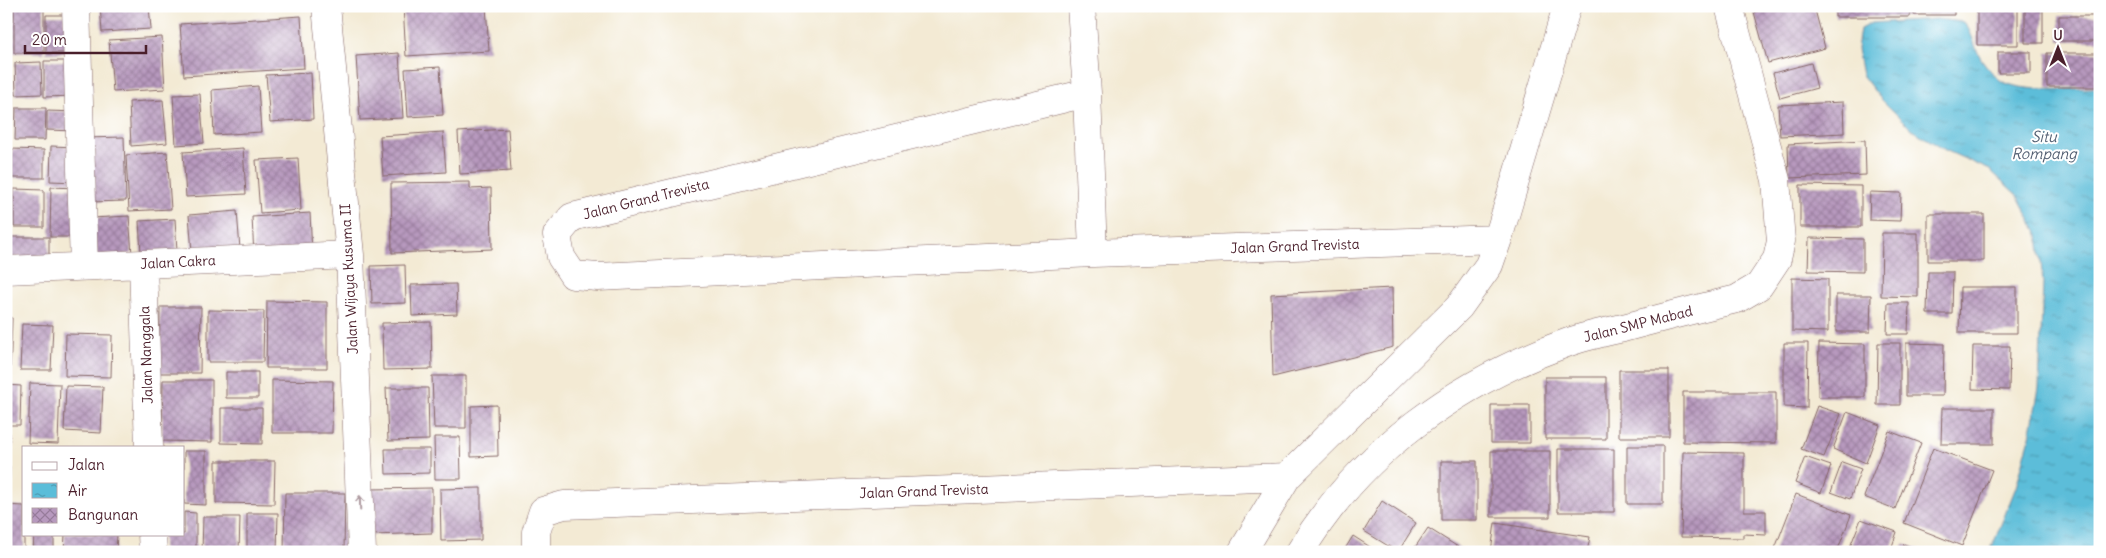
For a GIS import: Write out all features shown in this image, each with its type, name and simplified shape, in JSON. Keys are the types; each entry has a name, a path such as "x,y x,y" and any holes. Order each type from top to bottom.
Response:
{"street":[{"path":"76,6 84,266"},
{"name":"Jalan Wijaya Kusuma II","path":"326,6 350,255 362,552"},
{"path":"1081,6 1087,93 1093,253"},
{"path":"1242,552 1287,477 1459,307 1489,265 1567,6"},
{"name":"Jalan SMP Mabad","path":"1300,552 1314,530 1349,485 1400,434 1458,393 1512,365 1570,342 1737,299 1759,286 1777,259 1781,241 1776,180 1729,6"},
{"name":"Jalan Grand Trevista","path":"1087,93 572,216 558,235 561,257 573,275 598,277 1093,253 1498,239"},
{"name":"Jalan Cakra","path":"6,270 350,255"},
{"name":"Jalan Nanggala","path":"143,264 150,446"},
{"name":"Jalan Grand Trevista","path":"536,552 536,532 543,511 564,505 1287,477"},
{"path":"152,536 153,552"}],"water":[{"name":"Situ Rompang","path":"1936,19 1964,22 1982,60 2000,80 2034,89 2100,88 2100,552 1990,552 2016,487 2030,437 2039,388 2043,282 2038,234 2017,195 1990,170 1945,150 1911,129 1880,98 1862,75 1857,49 1860,29 1871,23"}],"building":[{"path":"14,6 44,6 44,53 14,53"},
{"path":"100,6 149,6 151,29 102,32"},
{"path":"403,6 486,6 489,51 406,56"},
{"path":"1777,6 1814,6 1825,48 1768,63 1754,12"},
{"path":"1835,6 1910,6 1910,17 1835,17"},
{"path":"1914,6 1954,6 1954,15 1914,15"},
{"path":"1977,6 2018,6 2018,45 1977,45"},
{"path":"2057,6 2100,6 2100,9 2057,9"},
{"path":"2025,8 2043,8 2043,43 2025,43"},
{"path":"46,15 74,15 74,53 46,53"},
{"path":"301,16 304,68 184,76 180,24"},
{"path":"2059,16 2100,16 2100,41 2059,41"},
{"path":"6,31 11,31 10,69 6,69"},
{"path":"162,37 165,89 113,92 109,40"},
{"path":"1998,52 2031,52 2031,73 1998,73"},
{"path":"399,53 403,118 360,120 356,56"},
{"path":"2047,53 2100,53 2100,87 2047,87"},
{"path":"44,61 75,61 76,96 44,97"},
{"path":"41,62 42,94 16,95 15,63"},
{"path":"1811,63 1817,88 1780,98 1773,73"},
{"path":"440,67 443,115 408,117 405,69"},
{"path":"311,73 313,119 270,122 266,75"},
{"path":"6,81 12,81 12,114 6,114"},
{"path":"258,86 261,132 214,135 212,90"},
{"path":"200,94 204,143 176,145 173,95"},
{"path":"163,100 167,143 131,146 129,102"},
{"path":"1843,102 1844,133 1780,136 1778,105"},
{"path":"16,108 46,108 45,140 15,140"},
{"path":"47,111 77,112 76,131 47,130"},
{"path":"508,129 511,171 460,174 458,132"},
{"path":"443,132 446,172 383,176 380,136"},
{"path":"124,137 126,201 88,202 85,138"},
{"path":"1865,140 1866,175 1789,178 1788,144"},
{"path":"51,146 76,147 76,182 50,181"},
{"path":"243,148 246,194 186,197 183,152"},
{"path":"12,149 44,150 44,178 12,178"},
{"path":"167,152 171,209 129,211 126,155"},
{"path":"298,158 301,210 260,213 256,160"},
{"path":"470,182 470,189 491,188 492,249 392,253 391,183"},
{"path":"1800,185 1861,186 1861,227 1800,227"},
{"path":"51,187 76,188 75,237 50,237"},
{"path":"14,189 44,190 44,227 14,227"},
{"path":"1870,192 1901,193 1900,221 1869,220"},
{"path":"237,211 240,249 192,252 189,215"},
{"path":"310,213 312,253 254,256 252,217"},
{"path":"1928,214 1984,214 1984,261 1928,261"},
{"path":"129,216 132,254 95,257 92,218"},
{"path":"175,219 177,251 141,253 139,221"},
{"path":"1882,233 1918,233 1918,297 1881,296"},
{"path":"6,237 49,237 49,260 6,259"},
{"path":"1809,238 1863,239 1863,272 1808,271"},
{"path":"405,265 406,303 372,304 371,266"},
{"path":"1928,272 1953,272 1952,314 1927,314"},
{"path":"1792,278 1828,279 1828,332 1792,331"},
{"path":"456,284 457,314 412,316 411,285"},
{"path":"1960,287 2017,287 2017,333 1959,333"},
{"path":"1392,288 1393,347 1273,377 1271,294"},
{"path":"1836,295 1871,295 1870,332 1836,332"},
{"path":"267,301 327,302 327,368 266,368"},
{"path":"1888,303 1909,303 1908,334 1887,334"},
{"path":"160,307 201,307 200,373 159,373"},
{"path":"208,310 264,311 263,362 208,362"},
{"path":"6,317 12,318 10,376 6,376"},
{"path":"431,322 432,369 383,370 382,323"},
{"path":"22,324 53,325 51,370 20,370"},
{"path":"66,334 112,335 111,377 65,376"},
{"path":"1784,343 1808,343 1807,408 1784,407"},
{"path":"1819,343 1865,344 1865,397 1818,397"},
{"path":"1878,343 1900,343 1900,405 1877,405"},
{"path":"1906,343 1944,344 1943,396 1906,396"},
{"path":"1973,346 2010,346 2009,390 1972,389"},
{"path":"1619,370 1669,370 1669,437 1619,437"},
{"path":"226,372 258,372 258,398 226,398"},
{"path":"432,376 466,376 466,428 434,428"},
{"path":"1545,377 1606,377 1606,439 1545,439"},
{"path":"163,380 212,380 212,442 162,441"},
{"path":"272,380 333,381 332,433 272,433"},
{"path":"30,383 60,384 58,444 28,443"},
{"path":"6,385 21,386 20,425 6,425"},
{"path":"66,386 103,387 101,433 64,431"},
{"path":"386,388 428,388 429,440 388,441"},
{"path":"1683,392 1776,392 1776,443 1683,442"},
{"path":"497,405 498,456 471,457 471,406"},
{"path":"1491,405 1530,405 1530,443 1491,443"},
{"path":"1817,406 1841,414 1824,457 1801,449"},
{"path":"221,408 262,408 262,444 221,443"},
{"path":"1942,408 1994,408 1994,444 1941,444"},
{"path":"1847,412 1880,425 1866,463 1833,449"},
{"path":"1889,431 1921,443 1895,509 1864,497"},
{"path":"6,433 10,433 9,457 6,457"},
{"path":"434,437 460,437 461,479 435,479"},
{"path":"1627,446 1663,446 1663,504 1627,504"},
{"path":"1933,448 1992,470 1962,546 1904,523"},
{"path":"385,449 430,449 430,473 386,474"},
{"path":"1558,449 1614,449 1614,512 1558,512"},
{"path":"185,451 206,451 206,505 185,504"},
{"path":"1491,451 1550,451 1550,517 1491,517"},
{"path":"1683,452 1744,453 1744,511 1766,511 1766,535 1743,534 1743,538 1681,537"},
{"path":"1805,457 1831,466 1821,493 1795,483"},
{"path":"216,461 275,461 274,504 216,503"},
{"path":"1441,461 1477,461 1477,520 1441,520"},
{"path":"1842,462 1861,469 1850,499 1831,492"},
{"path":"6,467 10,467 9,495 6,495"},
{"path":"432,488 432,533 372,535 371,489"},
{"path":"481,488 481,540 441,541 440,489"},
{"path":"285,493 345,493 344,552 284,552"},
{"path":"1796,494 1851,515 1837,552 1774,551"},
{"path":"1382,501 1416,523 1398,552 1364,531"},
{"path":"6,505 22,506 24,552 6,552"},
{"path":"185,512 196,513 196,552 163,552 163,536 185,536"},
{"path":"247,513 278,513 277,552 247,552"},
{"path":"203,517 240,517 239,552 202,552"},
{"path":"1861,519 1897,532 1890,552 1848,552"},
{"path":"1495,523 1590,537 1587,552 1491,552"},
{"path":"1428,528 1466,552 1412,552"},
{"path":"34,536 54,536 54,552 33,552"},
{"path":"65,536 117,536 116,552 64,552"},
{"path":"1353,536 1378,552 1343,552"},
{"path":"1904,544 1926,552 1901,552"}]}
